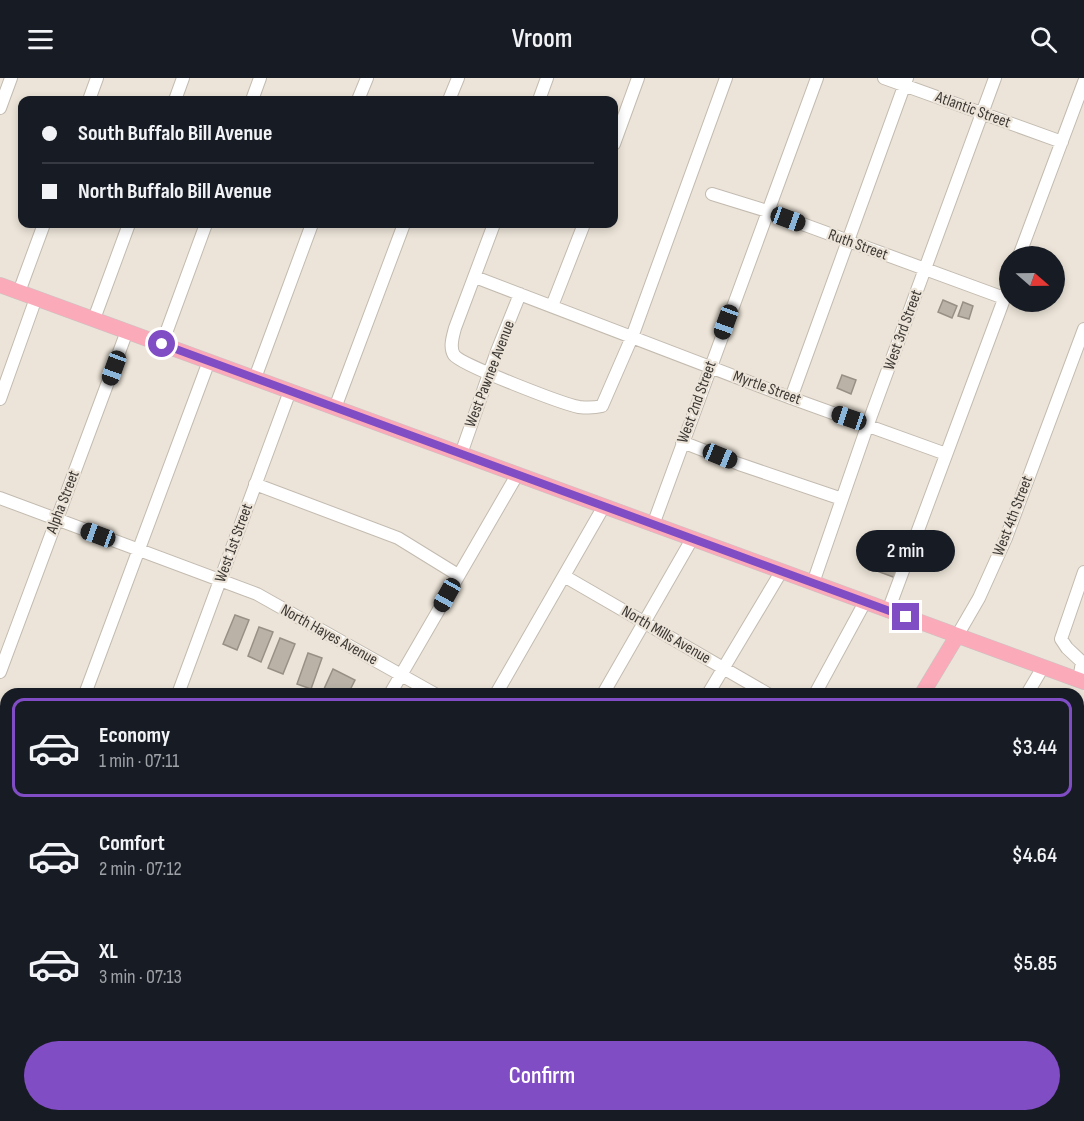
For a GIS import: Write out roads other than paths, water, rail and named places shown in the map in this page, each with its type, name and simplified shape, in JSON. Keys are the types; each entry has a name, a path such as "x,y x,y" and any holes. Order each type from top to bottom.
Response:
{"main road":[{"path":"0,285 1081,681"},
{"name":"West 4th Street","path":"926,688 957,636"}],"street":[{"path":"0,108 11,78"},
{"path":"90,96 97,78"},
{"path":"176,96 183,78"},
{"path":"253,96 260,78"},
{"path":"360,96 367,78"},
{"path":"451,96 458,78"},
{"path":"541,96 548,78"},
{"path":"618,133 638,78"},
{"path":"493,228 455,328 451,345 454,354 462,362 489,374 577,407 602,406 632,337 726,78"},
{"name":"West 2nd Street","path":"653,525 817,78"},
{"name":"Atlantic Street","path":"884,78 905,82 1062,142"},
{"name":"West 3rd Street","path":"813,584 868,424 995,78"},
{"path":"791,398 905,82"},
{"path":"1023,246 1084,82"},
{"name":"Ruth Street","path":"712,194 767,211 999,296"},
{"path":"19,292 43,228"},
{"path":"94,319 128,228"},
{"path":"162,344 205,228"},
{"path":"255,378 311,228"},
{"path":"335,408 402,228"},
{"path":"552,306 582,228"},
{"name":"Myrtle Street","path":"475,277 791,398 946,454"},
{"name":"West Pawnee Avenue","path":"461,454 520,294"},
{"path":"0,399 36,298"},
{"path":"888,611 999,311"},
{"name":"West 4th Street","path":"957,636 979,598 1001,548 1084,329"},
{"name":"Alpha Street","path":"0,672 127,332"},
{"path":"87,688 209,361"},
{"name":"West 1st Street","path":"180,688 290,391"},
{"path":"682,442 842,499"},
{"path":"393,688 517,475"},
{"path":"255,484 398,538 458,575"},
{"name":"North Hayes Avenue","path":"0,498 257,594 424,688"},
{"path":"499,688 604,507"},
{"path":"606,688 692,539"},
{"path":"711,688 782,572"},
{"path":"1081,681 1082,662 1066,648 1061,639 1084,572"},
{"name":"North Mills Avenue","path":"564,576 758,688"},
{"path":"818,688 865,602"},
{"path":"1031,688 1043,667"}]}
